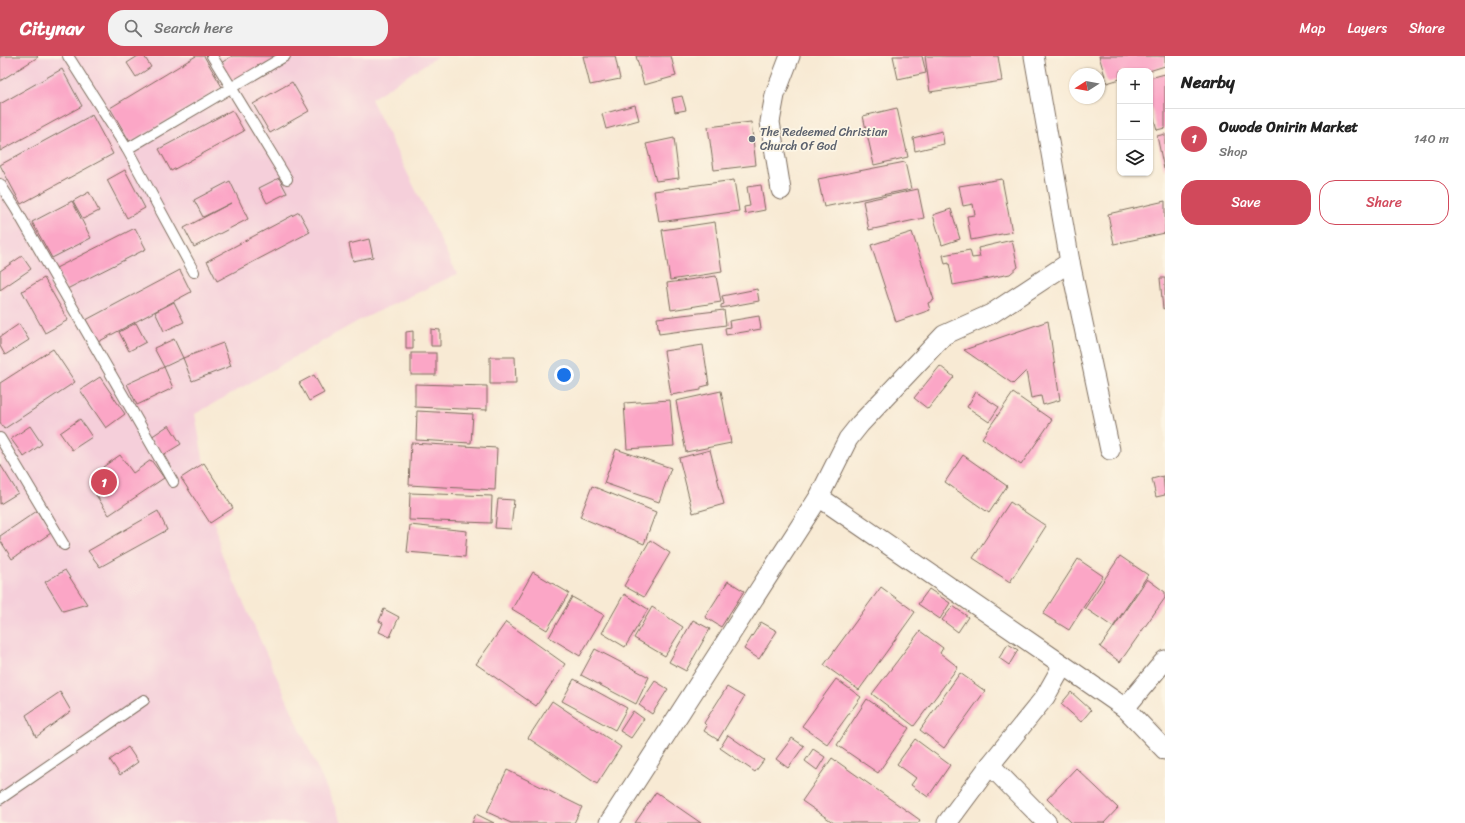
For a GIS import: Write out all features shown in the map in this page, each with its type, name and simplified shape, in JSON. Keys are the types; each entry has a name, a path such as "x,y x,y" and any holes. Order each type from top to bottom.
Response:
{"street":[{"path":"781,190 770,122 775,96 790,56"},
{"path":"1034,56 1070,262 1110,450"},
{"path":"609,823 819,497 848,439 860,424 944,334 991,314 1070,262"},
{"path":"819,497 1125,708 1165,750"},
{"path":"1125,708 1165,660"},
{"path":"947,823 990,765 1045,697 1062,665"},
{"path":"990,765 1047,823"}],"lane":[{"path":"68,56 127,149 194,272"},
{"path":"212,56 287,179"},
{"path":"127,149 285,56"},
{"path":"0,184 16,209 173,482"},
{"path":"0,438 64,545"},
{"path":"0,799 144,700"}],"shaded area":[{"path":"0,56 438,56 371,99 457,274 358,321 195,414 220,550 342,823 0,823"}],"building":[{"path":"0,56 37,56 38,57 0,81"},
{"path":"138,56 144,56 151,67 136,77 127,63"},
{"path":"196,56 204,56 222,87 130,142 110,108"},
{"path":"232,56 280,56 232,83 221,63"},
{"path":"583,56 615,56 620,79 590,85"},
{"path":"636,56 671,56 676,76 644,85"},
{"path":"893,56 922,56 926,73 898,79"},
{"path":"925,56 998,56 1002,81 930,92"},
{"path":"1099,56 1165,56 1165,66 1153,70 1153,68 1117,68 1117,80 1107,83 1105,68 1103,68"},
{"path":"62,69 82,106 0,151 0,104"},
{"path":"1165,74 1165,128 1157,130 1153,115 1153,77"},
{"path":"292,82 309,111 270,133 253,104"},
{"path":"682,96 686,110 675,112 672,98"},
{"path":"635,105 639,120 606,129 602,114"},
{"path":"897,108 908,157 874,165 863,116"},
{"path":"232,110 244,131 171,171 159,149"},
{"path":"92,115 113,154 21,204 0,165"},
{"path":"751,122 756,165 714,170 708,127"},
{"path":"942,131 944,144 915,151 913,138"},
{"path":"1165,134 1165,169 1164,169 1157,136"},
{"path":"674,138 679,178 656,181 646,144"},
{"path":"905,162 911,189 824,207 818,179"},
{"path":"125,170 145,208 127,218 107,180"},
{"path":"279,178 287,193 267,203 259,188"},
{"path":"1002,179 1012,232 971,240 967,216 975,215 973,204 963,206 959,186"},
{"path":"734,180 739,211 659,222 654,191"},
{"path":"230,181 248,219 194,247 184,228 231,203 203,217 194,200"},
{"path":"761,185 765,210 745,214 744,207 750,206 747,187"},
{"path":"918,189 924,218 869,230 863,201"},
{"path":"89,192 99,211 83,219 73,201"},
{"path":"72,201 91,238 52,258 32,222"},
{"path":"1165,201 1165,233 1114,244 1108,214"},
{"path":"951,209 960,239 942,245 933,215"},
{"path":"299,212 310,232 217,281 207,261"},
{"path":"715,222 722,272 670,280 662,230"},
{"path":"135,228 146,249 67,289 56,268"},
{"path":"912,232 934,300 928,303 930,310 896,322 871,245"},
{"path":"369,239 373,257 353,261 349,244"},
{"path":"1012,240 1018,267 1010,274 953,285 949,263 945,264 943,255 970,250 972,258 980,257 978,248"},
{"path":"22,256 31,269 0,290 0,271"},
{"path":"180,270 191,292 98,342 86,320"},
{"path":"716,276 721,302 671,310 667,283"},
{"path":"44,278 68,320 45,333 22,291"},
{"path":"1160,278 1165,278 1165,308 1163,309"},
{"path":"757,289 759,301 721,308 721,305 724,304 722,296"},
{"path":"174,302 184,322 164,331 155,312"},
{"path":"724,310 726,325 659,334 657,318"},
{"path":"759,316 761,329 726,335 725,328 730,327 729,321"},
{"path":"1048,321 1060,400 1043,405 1041,396 1031,398 1026,371 1013,384 964,350"},
{"path":"136,323 146,342 129,351 119,332"},
{"path":"19,324 29,340 5,355 0,346 0,337"},
{"path":"431,329 440,330 440,346 431,346"},
{"path":"413,331 413,349 406,349 406,332"},
{"path":"174,339 183,358 164,367 154,348"},
{"path":"223,343 231,366 192,381 183,358"},
{"path":"703,345 709,385 701,387 701,390 671,395 664,351"},
{"path":"53,349 75,382 4,429 0,422 0,383"},
{"path":"411,353 436,353 436,375 411,375"},
{"path":"490,357 515,357 516,384 490,384"},
{"path":"940,366 954,377 928,409 914,398"},
{"path":"164,367 173,388 137,405 127,384"},
{"path":"314,375 324,393 309,401 299,383"},
{"path":"100,377 125,414 106,428 80,390"},
{"path":"415,384 487,386 487,410 415,407"},
{"path":"721,391 731,443 686,452 676,401"},
{"path":"976,392 999,407 989,422 967,407"},
{"path":"1013,393 1052,420 1021,465 982,438"},
{"path":"670,400 674,446 627,449 624,403"},
{"path":"417,411 473,414 471,443 416,440"},
{"path":"80,419 92,437 72,450 60,433"},
{"path":"169,425 181,444 163,455 151,437"},
{"path":"30,426 42,444 24,457 11,439"},
{"path":"411,443 497,448 495,490 409,485"},
{"path":"616,449 671,468 659,502 604,483"},
{"path":"710,450 724,504 693,513 679,458"},
{"path":"120,455 133,473 151,460 164,478 109,515 96,495 114,483 103,467"},
{"path":"963,455 1007,486 989,513 945,482"},
{"path":"204,463 233,508 210,523 181,478"},
{"path":"0,464 18,493 0,504"},
{"path":"1163,476 1165,495 1156,497 1152,479"},
{"path":"592,486 656,512 644,544 580,517"},
{"path":"410,493 492,496 491,523 409,520"},
{"path":"498,499 514,500 511,529 495,528"},
{"path":"1010,502 1046,526 1010,582 973,558"},
{"path":"37,511 51,533 12,559 0,540 0,536"},
{"path":"158,511 167,530 100,567 88,551"},
{"path":"410,525 467,531 465,557 407,552"},
{"path":"650,540 670,553 644,597 624,586"},
{"path":"1120,556 1148,575 1113,627 1085,608"},
{"path":"1078,559 1103,576 1069,630 1043,614"},
{"path":"65,570 87,604 63,611 45,582"},
{"path":"533,572 569,593 547,630 512,609"},
{"path":"1147,579 1165,592 1165,598 1120,662 1100,647"},
{"path":"728,581 744,591 721,627 705,617"},
{"path":"881,587 915,612 859,690 824,665"},
{"path":"929,589 950,603 940,619 918,604"},
{"path":"624,594 648,609 625,647 602,633"},
{"path":"572,597 604,615 580,656 549,637"},
{"path":"953,606 968,617 958,632 942,620"},
{"path":"652,607 683,627 665,656 634,638"},
{"path":"384,609 399,617 390,637 379,632 383,623 379,621"},
{"path":"693,620 710,629 686,671 669,662"},
{"path":"506,622 565,664 536,706 476,664"},
{"path":"761,622 777,631 759,659 744,649"},
{"path":"920,631 943,648 940,653 958,667 914,726 872,694"},
{"path":"1008,644 1018,650 1009,665 999,658"},
{"path":"595,649 649,677 636,704 581,675"},
{"path":"960,673 985,691 944,748 920,730"},
{"path":"574,679 627,708 615,730 562,701"},
{"path":"836,679 861,697 827,744 802,726"},
{"path":"655,681 668,689 652,714 639,705"},
{"path":"727,687 744,697 718,740 704,731 707,726 704,723"},
{"path":"60,692 71,711 36,737 26,715"},
{"path":"1071,692 1091,710 1081,722 1061,704"},
{"path":"867,699 909,728 878,773 837,745"},
{"path":"552,701 621,747 597,784 528,738"},
{"path":"633,711 644,719 631,738 620,731"},
{"path":"728,735 764,760 755,772 720,748"},
{"path":"792,738 804,746 788,768 776,759"},
{"path":"915,739 950,765 928,797 911,785 916,778 897,764"},
{"path":"128,747 138,762 120,775 110,760"},
{"path":"813,749 825,757 817,770 805,761"},
{"path":"832,758 920,820 918,823 834,823 802,801"},
{"path":"1076,768 1118,808 1104,823 1072,823 1047,799"},
{"path":"507,770 582,807 574,823 511,823 487,812"},
{"path":"656,792 701,823 635,823"},
{"path":"476,814 494,823 472,823"}],"place":[{"name":"The Redeemed Christian Church Of God","path":"752,139"},
{"name":"Owode Onirin Market","path":"104,482"}]}
